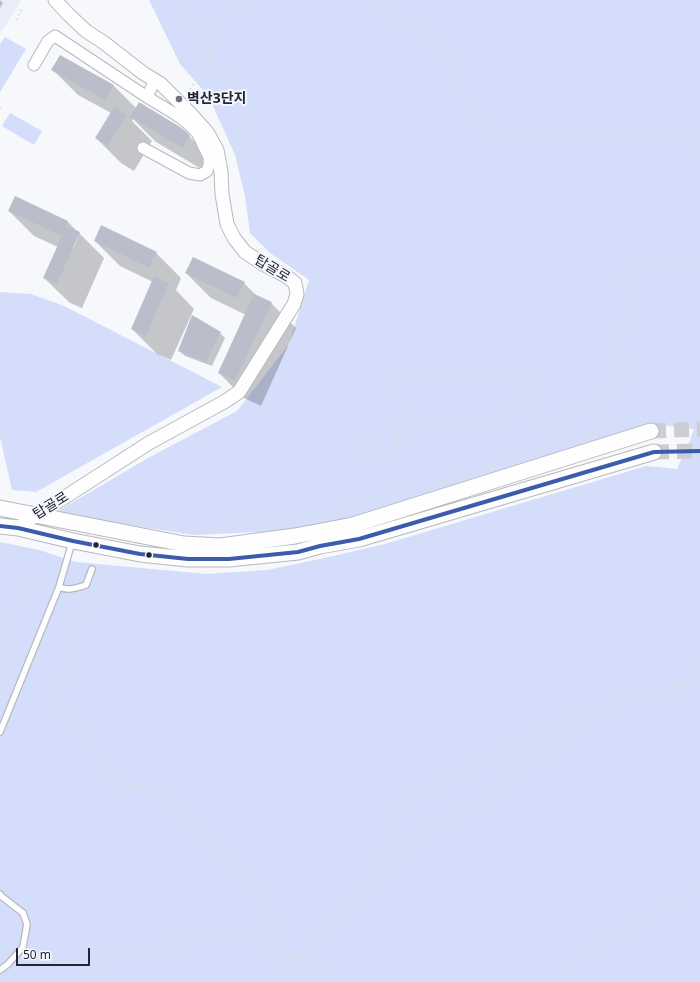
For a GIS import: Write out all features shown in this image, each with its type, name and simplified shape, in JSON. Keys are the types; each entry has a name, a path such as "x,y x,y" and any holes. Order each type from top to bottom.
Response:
{"main road":[{"path":"0,508 184,544 220,546 295,536 353,525 650,424"},
{"path":"0,526 18,528 73,541 140,554 188,559 230,559 298,552 320,546 359,539 654,452"}],"street":[{"name":"탑골로","path":"18,528 149,443 224,402 239,392 294,304 297,294 295,283 286,276 263,264 245,252 234,238 227,224 217,150 207,132 161,84 143,73 86,31 55,0"},
{"path":"34,65 48,42 55,36 184,120 198,135 208,154 210,164 207,171 200,174 189,172 143,148"},
{"path":"147,97 155,80"}],"lane":[{"path":"142,456 149,443"},
{"path":"0,732 60,587 73,541"},
{"path":"60,587 70,589 86,585 92,569"},
{"path":"0,894 23,913 27,924 23,947 8,964 0,970"}],"path":[{"path":"185,0 188,15 210,55 235,83 247,103 255,160"},
{"path":"184,98 210,55 224,15 248,0"},
{"path":"383,0 397,22 419,29 438,39 459,90 478,122 502,130 546,138 598,133 640,138 687,139 700,145"},
{"path":"16,20 23,8"},
{"path":"498,403 513,413 533,416 567,416 576,414 603,402 609,395 624,368 619,340 620,328 638,309 635,297 623,285 621,277 625,272 634,268 652,268 657,263 666,267 674,266 683,261 700,259"},
{"path":"478,370 523,370 536,379 538,389 511,412 505,417 429,430 384,383 478,370"},
{"path":"395,438 408,427 417,411"},
{"path":"117,517 183,529 219,530 350,510 650,424"},
{"path":"387,430 395,438 402,445 367,455 360,443 387,430"},
{"path":"101,571 99,596 71,626 60,714 78,726 119,784 148,786 173,805 182,820 243,874 267,906 292,958 288,982"},
{"path":"0,674 8,634 12,625 12,614 16,606 22,602 27,584 33,580 44,580 60,587"},
{"path":"676,688 682,680 700,667"},
{"path":"380,875 385,848 399,807 423,788 460,771 497,759 529,741 558,720 616,702 676,688 700,677"},
{"path":"270,982 280,975 292,958 321,934 339,914 365,891 395,859 435,823 491,794 519,766 551,750 583,720 616,702"},
{"path":"559,982 568,964 598,942 700,890"},
{"path":"69,982 76,980 109,958 146,944 201,942 238,936 252,938 276,947 292,958 336,982"}],"shaded area":[{"path":"0,0 21,0 0,33"},
{"path":"149,0 700,0 700,982 0,982 0,542 39,550 76,562 206,574 267,570 385,544 646,466 677,469 694,429 662,425 606,438 432,499 303,530 193,535 99,520 58,511 148,458 237,411 289,344 309,280 270,253 250,233 245,196 235,155 209,97 180,64"},
{"path":"5,37 26,49 0,92 0,44"},
{"path":"10,113 42,131 34,145 2,126"},
{"path":"0,292 31,294 64,306 222,387 36,492 12,490 0,437"}],"building":[{"path":"60,55 114,85 105,100 51,70"},
{"path":"139,102 187,132 190,136 183,148 130,117"},
{"path":"114,107 127,115 108,146 95,138"},
{"path":"15,196 68,221 66,226 80,232 57,284 43,278 62,236 8,211"},
{"path":"101,225 157,252 149,268 94,241"},
{"path":"193,257 245,282 237,298 185,273"},
{"path":"154,276 169,283 146,336 131,329"},
{"path":"254,294 272,302 235,381 218,373"},
{"path":"192,315 221,332 206,362 178,351"}],"tunnel":[{"path":"651,431 700,429"},
{"path":"654,452 700,451"}],"transit line":[{"path":"0,526 18,528 73,541 140,554 188,559 229,559 298,552 320,546 359,539 654,452 700,451"}],"place":[{"name":"벽산3단지","path":"179,99"}]}
